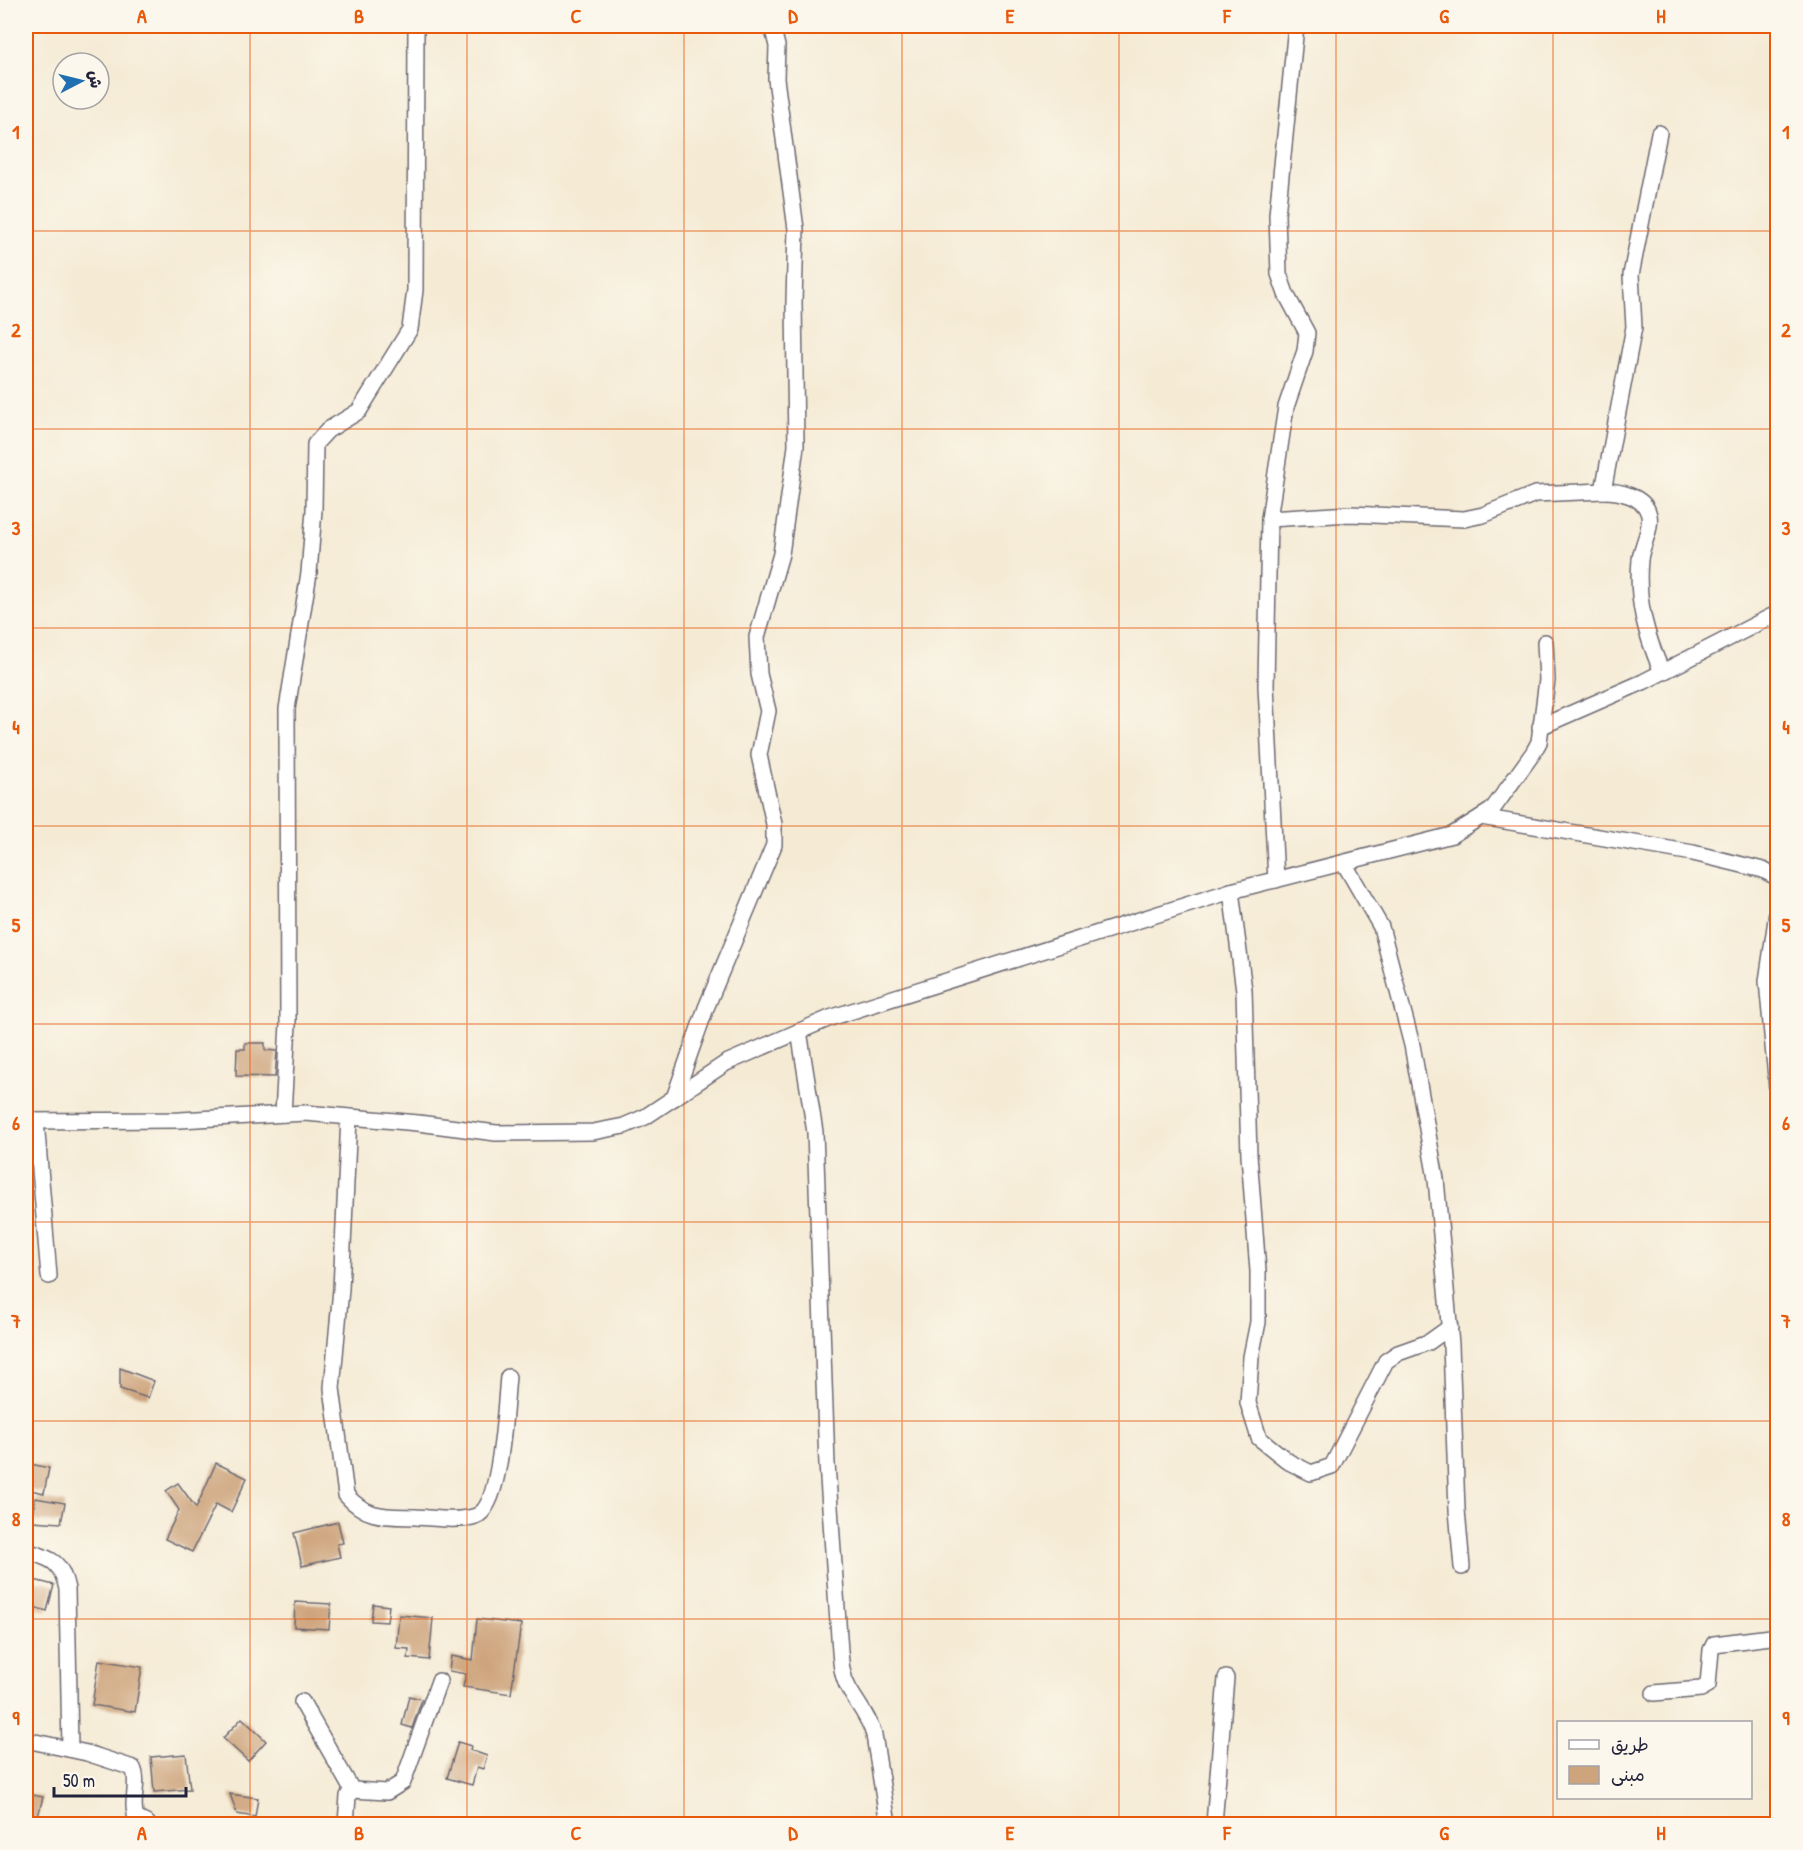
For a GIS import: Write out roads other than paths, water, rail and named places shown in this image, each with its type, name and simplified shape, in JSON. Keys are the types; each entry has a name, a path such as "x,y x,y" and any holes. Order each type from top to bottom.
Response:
{"street":[{"path":"283,1114 289,1001 287,709 309,573 314,510 315,444 328,430 359,411 410,329 415,290 416,26"},
{"path":"674,1098 706,1008 774,845 774,824 759,756 768,711 759,674 757,638 781,554 796,446 794,302 796,229 776,79 777,46 772,26"},
{"path":"1276,880 1266,686 1269,519 1284,417 1305,351 1307,333 1286,294 1279,274 1277,215 1296,26"},
{"path":"1603,491 1634,327 1631,275 1659,133"},
{"path":"1269,519 1350,514 1464,519 1483,515 1535,494 1621,492 1642,503 1649,514 1649,527 1640,558 1639,593 1642,620 1662,672"},
{"path":"1540,727 1662,672 1778,613"},
{"path":"49,1276 31,1121 180,1120 283,1114 418,1123 496,1133 593,1132 624,1126 674,1098 726,1063 799,1031 943,981 1231,891 1452,835 1492,810 1539,742 1547,680 1545,642"},
{"path":"1481,817 1694,853 1763,870 1778,878"},
{"path":"1344,863 1381,927 1412,1045 1436,1179 1450,1327 1457,1510 1462,1567"},
{"path":"1231,891 1244,990 1250,1155 1258,1271 1258,1322 1251,1357 1248,1403 1258,1438 1289,1462 1311,1473 1332,1466 1386,1361 1398,1353 1430,1342 1450,1327"},
{"path":"1778,906 1767,981 1778,1099"},
{"path":"799,1031 815,1132 827,1464 840,1651 848,1688 870,1721 874,1735 888,1824"},
{"path":"349,1118 332,1389 346,1495 369,1514 461,1518 477,1516 486,1507 495,1489 508,1377"},
{"path":"26,1551 52,1559 64,1573 67,1589 70,1749"},
{"path":"1654,1693 1701,1689 1707,1685 1710,1650 1714,1644 1778,1636"},
{"path":"1214,1824 1226,1678"},
{"path":"352,1790 387,1792 399,1787 408,1774 439,1681"},
{"path":"302,1702 352,1790"},
{"path":"26,1740 70,1749 133,1768 136,1775 132,1807 136,1818 148,1824"},
{"path":"346,1824 348,1796 352,1790"}]}
